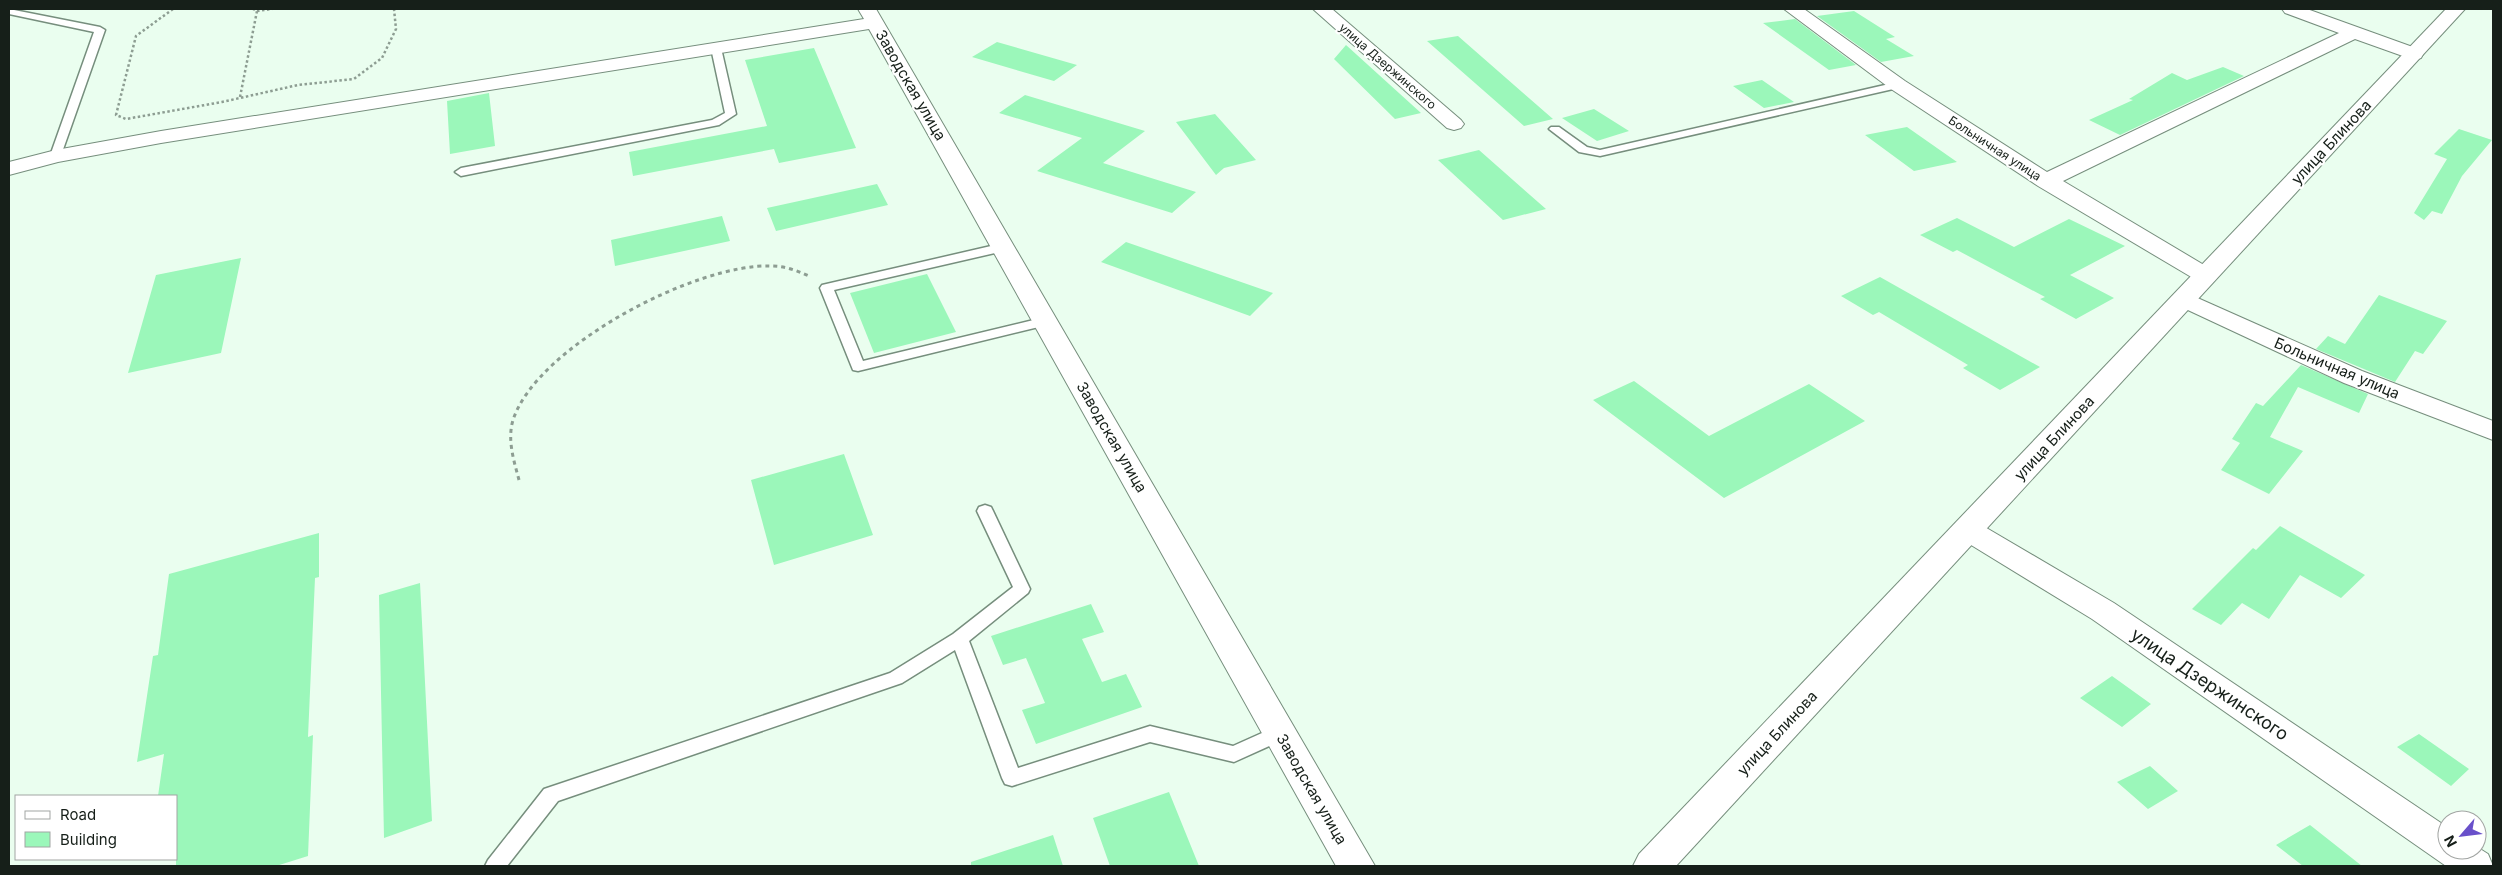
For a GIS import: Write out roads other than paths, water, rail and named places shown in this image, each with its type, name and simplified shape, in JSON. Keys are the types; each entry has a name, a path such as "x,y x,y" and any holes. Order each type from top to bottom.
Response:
{"street":[{"name":"улица Дзержинского","path":"1322,9 1454,124"},
{"name":"Больничная улица","path":"1793,9 1898,85 2046,181 2206,276"},
{"path":"2291,9 2414,54"},
{"name":"улица Блинова","path":"1652,866 2456,9"},
{"path":"9,169 56,156 716,48 871,16"},
{"name":"Заводская улица","path":"871,16 1356,866"},
{"path":"2046,181 2355,32"},
{"name":"Больничная улица","path":"2184,299 2353,377 2493,432"},
{"name":"улица Дзержинского","path":"1968,530 2103,611 2437,840"}],"lane":[{"path":"9,11 100,30 56,156"},
{"path":"461,172 715,123 731,114 716,48"},
{"path":"1555,129 1583,150 1600,153 1898,85"},
{"path":"1004,247 828,288 858,367 1046,321"},
{"path":"495,866 551,795 896,678 959,639 1022,589 985,511"},
{"path":"959,639 1012,778 1150,734 1234,754 1280,733"}]}
